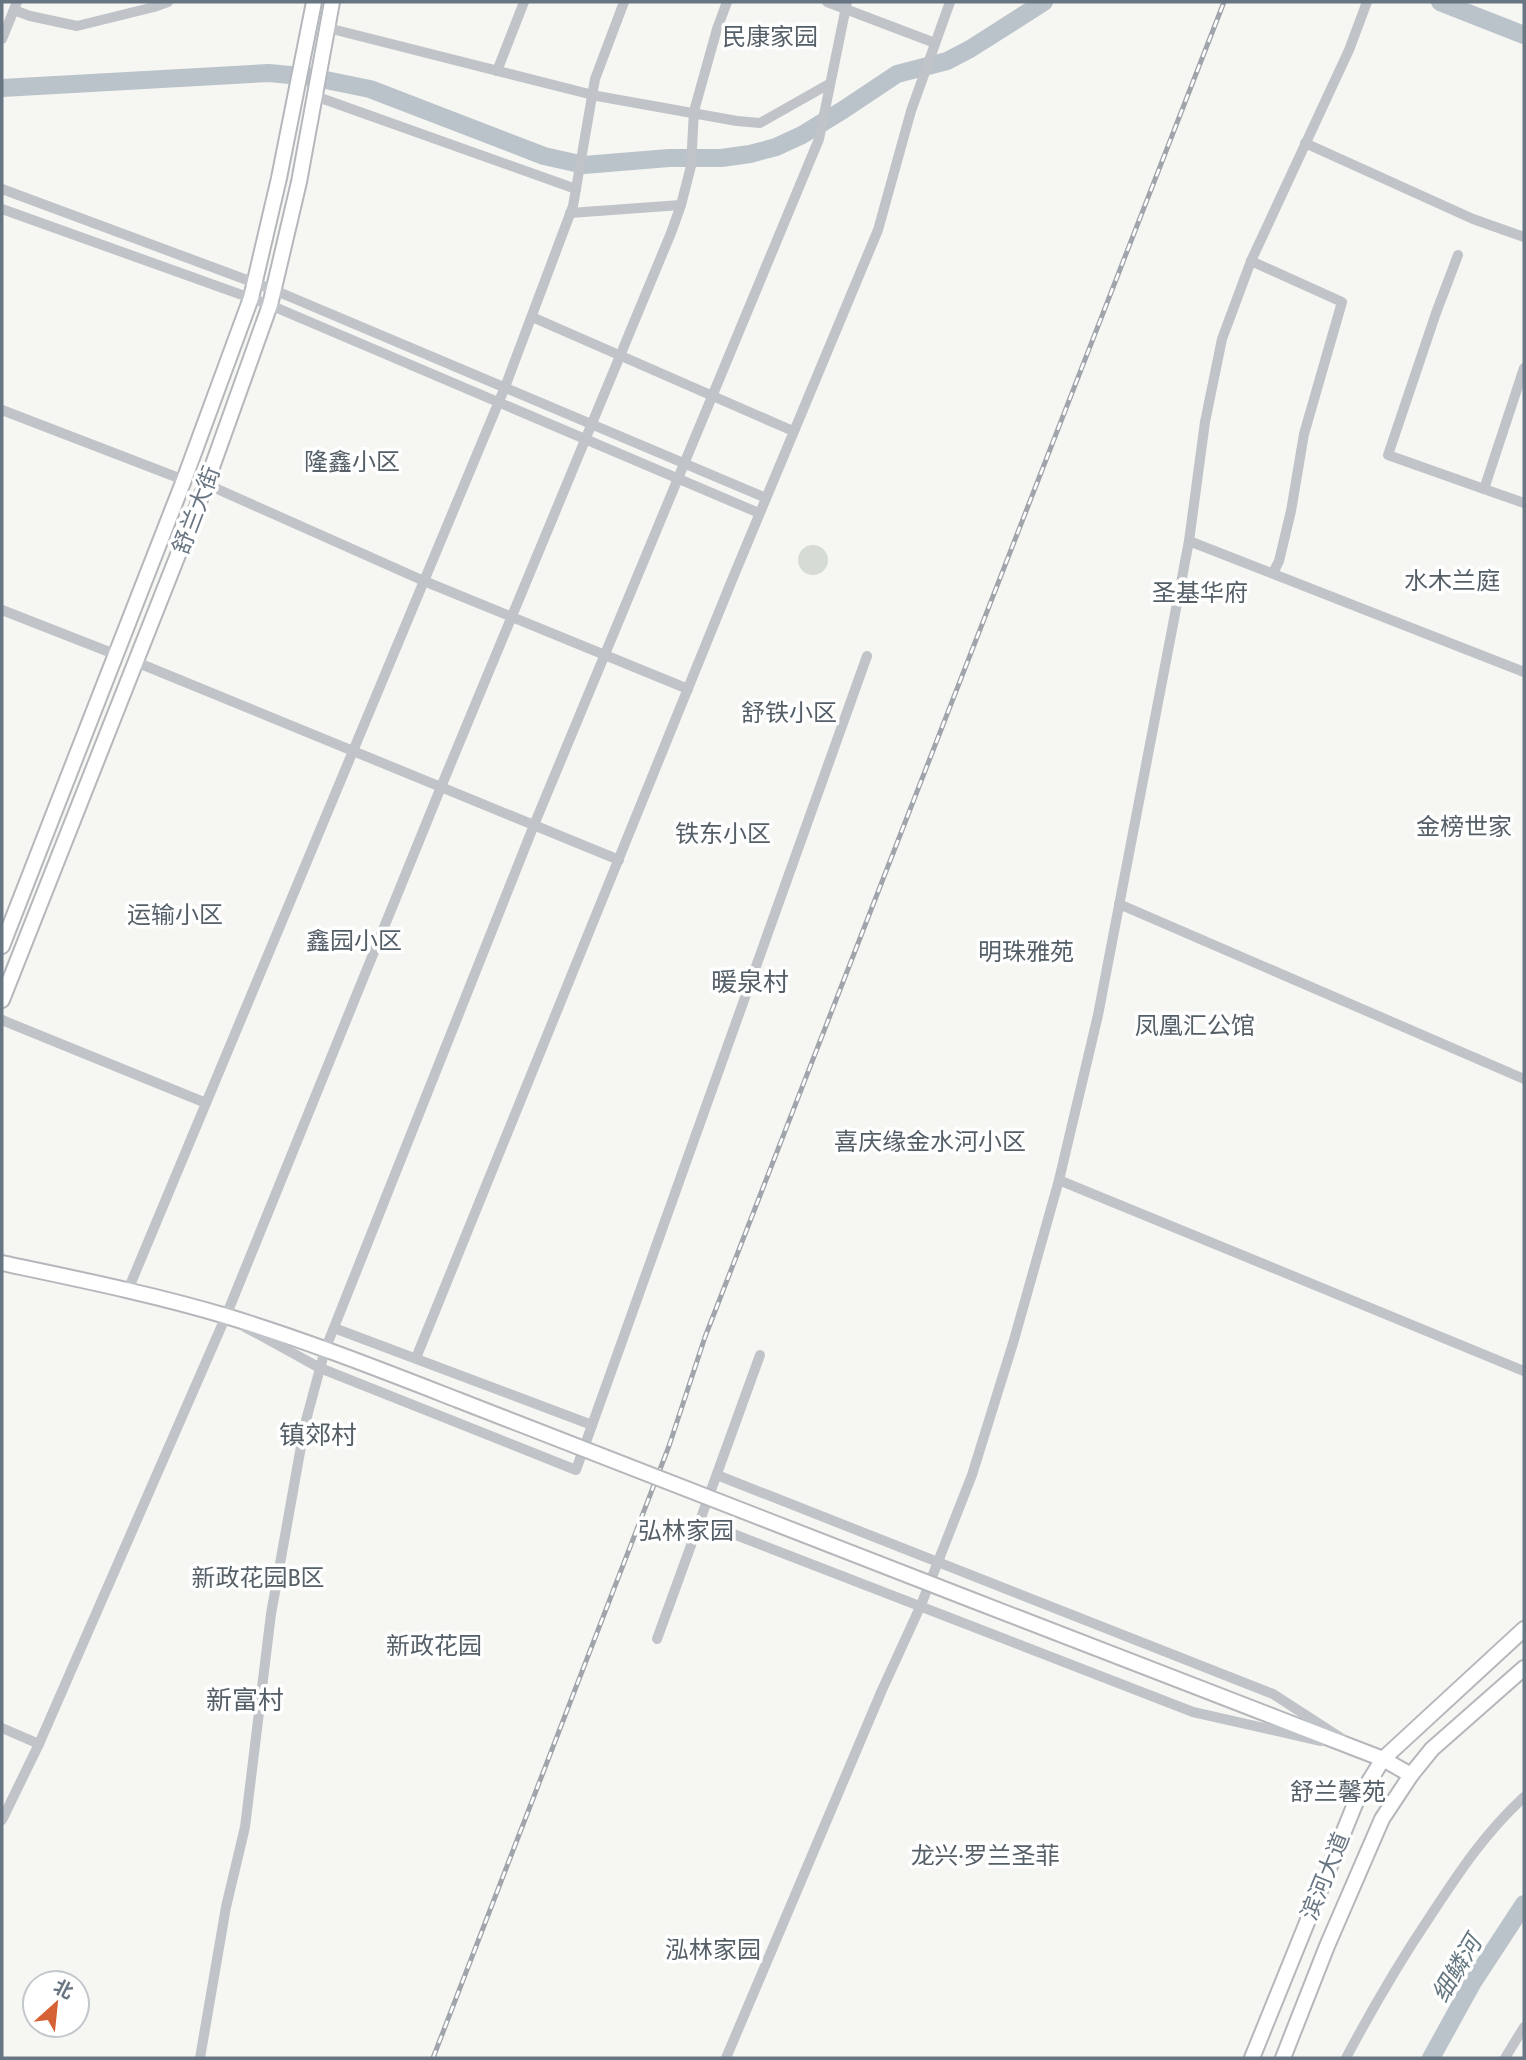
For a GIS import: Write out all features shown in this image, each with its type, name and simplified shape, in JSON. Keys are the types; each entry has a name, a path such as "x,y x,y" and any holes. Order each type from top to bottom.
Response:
{"main road":[{"name":"舒兰大街","path":"2,946 117,655 251,298 279,178 314,2"},
{"name":"舒兰大街","path":"2,1000 206,484 270,305 299,182 332,2"},
{"path":"2,1263 128,1290 226,1316 326,1350 1384,1759 1411,1775"},
{"name":"滨河大道","path":"1252,2058 1355,1804 1384,1759 1524,1629"},
{"name":"滨河大道","path":"1283,2058 1327,1946 1382,1819 1432,1749 1524,1668"}],"street":[{"path":"2,40 15,6 30,16 77,26 167,2"},
{"path":"497,71 524,2"},
{"path":"128,1290 499,402 532,317 570,213 595,79 624,2"},
{"path":"2,1820 39,1744 226,1316 441,787 621,356 681,205 691,166 694,113 727,2"},
{"path":"827,2 846,5 935,43"},
{"path":"416,1358 793,431 878,230 911,111 950,2"},
{"path":"726,2058 882,1690 921,1605 972,1475 1059,1180 1098,1015 1189,541 1205,422 1222,340 1251,261 1349,50 1367,2"},
{"path":"200,2058 226,1907 245,1827 271,1614 305,1424 320,1368 534,825 819,139 846,5"},
{"path":"326,35 497,71 592,95 760,123 829,85"},
{"path":"315,96 576,188"},
{"path":"1306,143 1473,219 1524,237"},
{"path":"2,189 274,290 766,498"},
{"path":"570,213 681,205"},
{"path":"2,209 270,305 760,513"},
{"path":"1458,255 1388,455 1524,503"},
{"path":"1251,261 1342,302 1304,434 1291,511 1279,561 1273,573"},
{"path":"532,317 793,431"},
{"path":"1484,489 1524,368"},
{"path":"2,410 184,480"},
{"path":"206,484 424,581 688,689"},
{"path":"1189,541 1524,672"},
{"path":"2,610 117,655"},
{"path":"226,1316 320,1368 576,1470 867,656"},
{"path":"136,662 619,860"},
{"path":"1119,904 1524,1079"},
{"path":"2,1020 206,1102"},
{"path":"1059,1180 1524,1371"},
{"path":"334,1328 592,1425"},
{"path":"657,1639 760,1355"},
{"path":"717,1475 1273,1694 1358,1749"},
{"path":"700,1521 1193,1712 1358,1749"},
{"path":"2,1728 39,1744"},
{"path":"1346,2058 1403,1957 1471,1853 1524,1797"},
{"path":"1504,2058 1524,2027"}],"shaded area":[{"path":"813,545 824,549 828,560 824,571 813,575 802,571 798,560 802,549"}],"waterway":[{"path":"2,88 269,73 311,77 370,89 544,156 584,165 669,158 721,158 776,147 802,135 897,74 947,61 1044,2"},
{"path":"1440,2 1524,35"},
{"name":"细鳞河","path":"1431,2058 1473,1982 1524,1904"}],"railway":[{"path":"433,2058 669,1446 705,1337 1224,2"}],"district":[{"name":"民康家园","path":"770,37"},
{"name":"隆鑫小区","path":"352,462"},
{"name":"水木兰庭","path":"1452,581"},
{"name":"圣基华府","path":"1200,593"},
{"name":"舒铁小区","path":"789,713"},
{"name":"金榜世家","path":"1464,827"},
{"name":"铁东小区","path":"723,834"},
{"name":"运输小区","path":"175,915"},
{"name":"鑫园小区","path":"354,941"},
{"name":"明珠雅苑","path":"1026,952"},
{"name":"暖泉村","path":"750,982"},
{"name":"凤凰汇公馆","path":"1195,1026"},
{"name":"喜庆缘金水河小区","path":"930,1142"},
{"name":"镇郊村","path":"318,1435"},
{"name":"弘林家园","path":"686,1531"},
{"name":"新政花园B区","path":"258,1578"},
{"name":"新政花园","path":"434,1646"},
{"name":"新富村","path":"245,1700"},
{"name":"舒兰馨苑","path":"1338,1792"},
{"name":"龙兴·罗兰圣菲","path":"985,1856"},
{"name":"泓林家园","path":"713,1950"}]}
